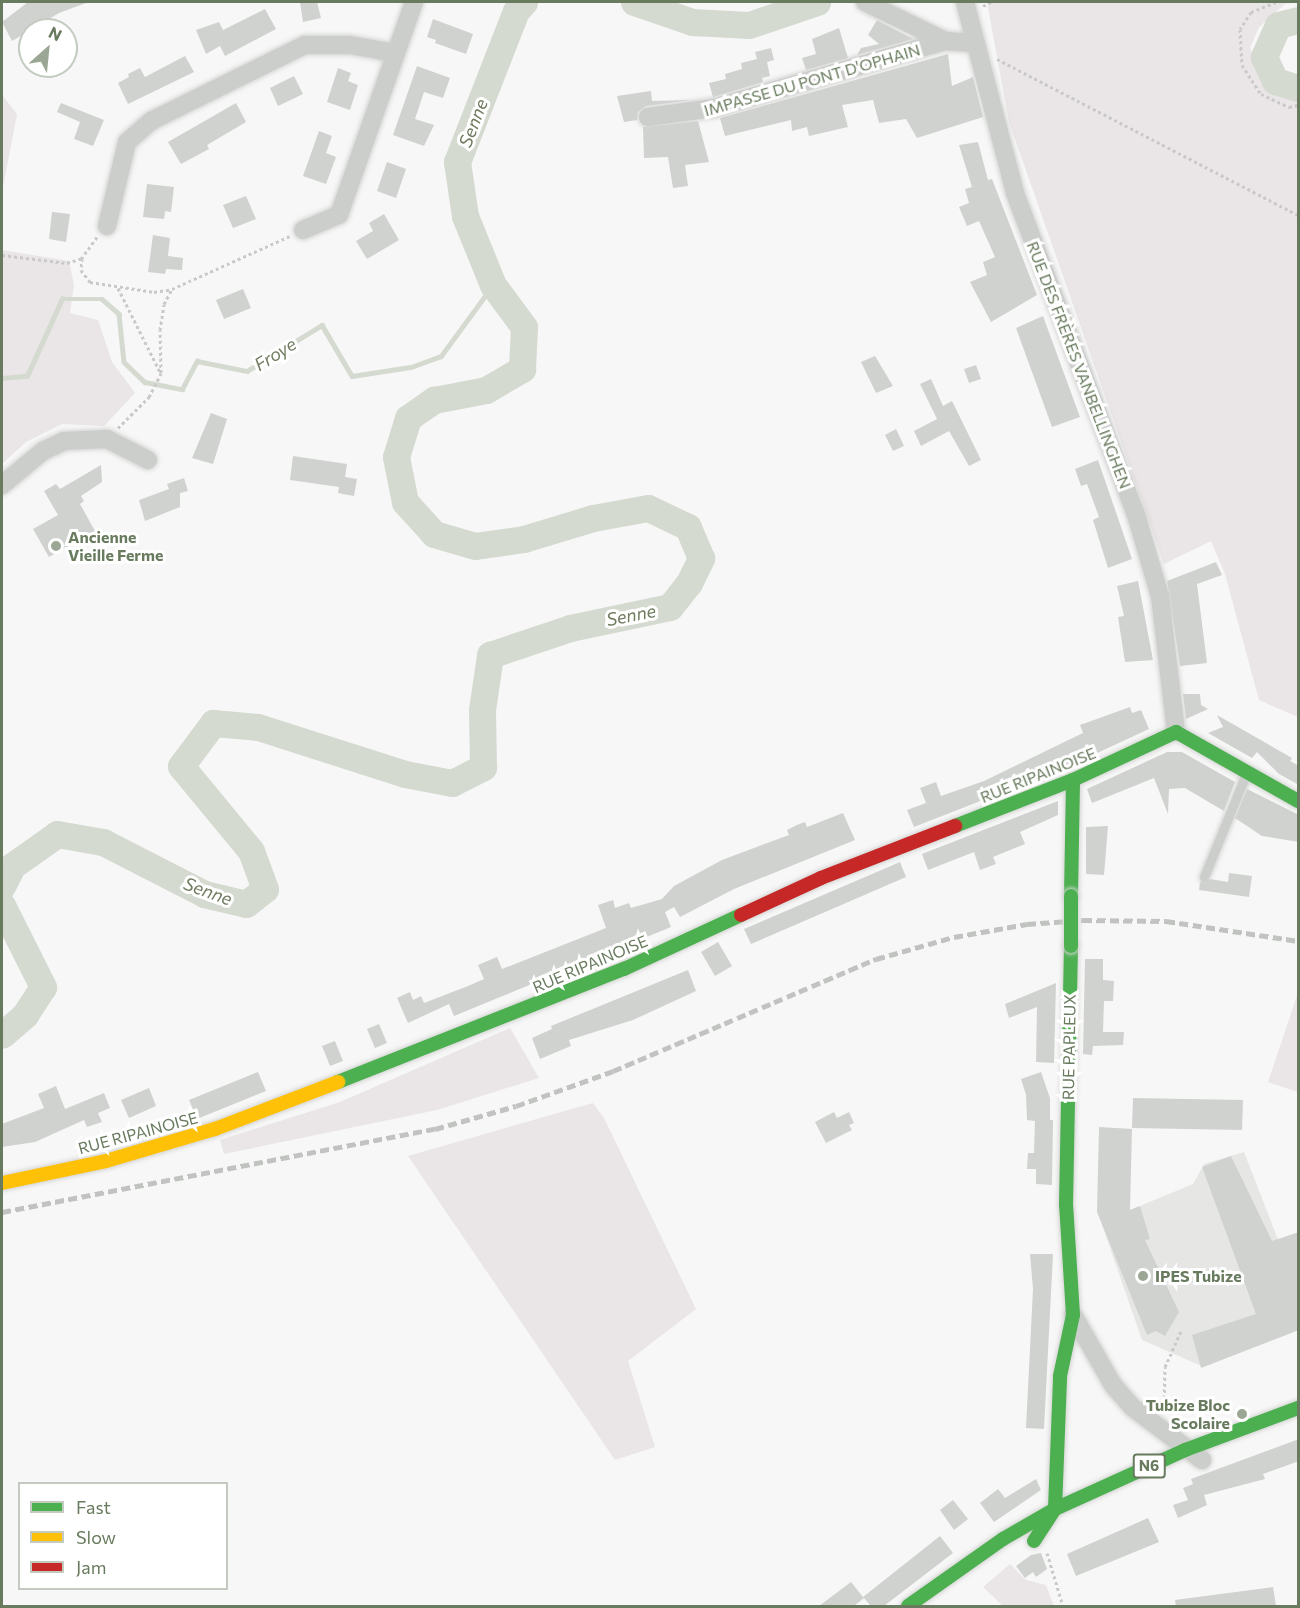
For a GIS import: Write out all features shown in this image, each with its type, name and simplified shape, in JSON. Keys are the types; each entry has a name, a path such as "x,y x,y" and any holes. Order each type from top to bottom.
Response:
{"street":[{"path":"303,230 339,215 414,2"},
{"path":"865,2 945,41"},
{"name":"RUE DES FRÈRES VANBELLINGHEN","path":"965,2 1015,193 1137,518 1160,596 1176,732"},
{"name":"IMPASSE DU PONT D'OPHAIN","path":"648,117 714,108 945,41 979,51"},
{"path":"107,226 127,142 151,121 305,45 350,45 395,53"},
{"path":"2,485 43,451 64,441 106,439 148,460"},
{"path":"1176,732 1247,769 1299,801"},
{"name":"RUE RIPAINOISE","path":"2,1184 106,1161 215,1129 512,1015 624,969 821,878 1073,780 1176,732"},
{"name":"RUE PAPLEUX","path":"1055,1509 1060,1376 1064,1343 1073,1315 1066,1205 1073,780"},
{"name":"RUE PAPLEUX","path":"1073,1315 1113,1385 1132,1407 1157,1425 1185,1459 1202,1460"},
{"name":"N6","path":"908,1606 1003,1539 1055,1509 1185,1459 1299,1408"},
{"path":"1202,1460 1299,1424"},
{"name":"N6","path":"1127,1493 1165,1476"},
{"path":"1038,1539 1055,1509"},
{"path":"1019,1551 1060,1527"}],"lane":[{"path":"1204,877 1247,769"}],"path":[{"path":"1276,2 1251,12 1240,29 1242,65 1261,94 1289,107 1299,105"},
{"path":"979,51 1299,216"},
{"path":"107,226 82,258 81,270 90,282 154,292 172,289 303,230"},
{"path":"2,255 67,263 82,258"},
{"path":"118,288 161,373"},
{"path":"106,439 149,397 159,378 161,373 160,330 164,304 172,289"},
{"path":"1157,1425 1164,1410 1165,1367 1181,1331"},
{"path":"1038,1539 1063,1606"}],"shaded area":[{"path":"987,2 1298,2 1285,4 1259,27 1250,48 1259,70 1292,100 1298,99 1298,717 1259,700 1225,574 1211,541 1164,564 1009,122"},
{"path":"2,95 17,114 2,192"},
{"path":"2,250 69,261 74,285 70,313 98,320 112,362 135,393 104,426 62,424 26,442 2,464"},
{"path":"1298,993 1298,1092 1268,1082"},
{"path":"510,1028 539,1078 437,1110 224,1154 220,1140 340,1102"},
{"path":"593,1103 604,1118 696,1309 628,1361 655,1447 615,1460 408,1156"},
{"path":"1244,1152 1298,1291 1298,1330 1199,1365 1142,1340 1101,1222 1193,1184 1204,1164"},
{"path":"1010,1564 1026,1580 1046,1585 1054,1606 1003,1606 983,1587"}],"building":[{"path":"28,2 86,3 51,18 18,18 18,37 12,41 2,22"},
{"path":"300,2 317,2 321,18 303,22"},
{"path":"265,9 276,29 225,56 220,46 206,54 196,30 219,22 223,30"},
{"path":"433,19 473,34 466,54 435,43 436,40 427,37"},
{"path":"877,20 913,39 857,55 861,48 879,44 868,35"},
{"path":"839,28 848,58 806,70 802,58 816,54 812,39"},
{"path":"771,48 774,60 767,62 770,76 762,78 763,82 713,97 709,83 726,79 725,74 742,69 741,63 757,59 755,52"},
{"path":"948,54 952,86 973,77 983,117 917,138 906,119 879,123 873,100 842,105 848,127 809,136 807,127 792,131 791,120 725,136 720,118"},
{"path":"185,56 194,72 128,104 118,83 129,77 128,74 140,68 145,77"},
{"path":"417,66 450,78 443,98 424,92 415,119 434,125 424,146 393,135"},
{"path":"338,68 351,73 348,81 358,85 350,110 327,102"},
{"path":"294,76 303,94 278,106 270,88"},
{"path":"651,91 652,101 692,100 646,106 638,112 637,120 624,122 617,96"},
{"path":"61,103 104,120 93,146 74,139 80,122 57,112"},
{"path":"236,103 246,122 207,145 209,149 181,164 168,142"},
{"path":"698,121 709,162 685,165 688,186 673,188 668,157 644,158 643,127"},
{"path":"319,131 332,136 326,153 336,157 326,184 303,176"},
{"path":"978,142 988,180 992,179 1037,295 991,322 970,282 987,275 983,262 995,257 979,221 967,226 959,207 969,203 965,189 972,187 959,145"},
{"path":"387,162 406,169 396,198 377,191"},
{"path":"147,184 174,187 171,212 165,211 164,219 143,217"},
{"path":"246,196 256,219 233,228 223,205"},
{"path":"52,212 70,214 66,242 49,239"},
{"path":"384,214 399,240 367,259 356,241 373,231 369,223"},
{"path":"153,235 170,238 168,256 183,258 182,270 166,269 165,274 148,272"},
{"path":"243,289 251,308 224,319 216,300"},
{"path":"1043,316 1080,417 1052,427 1016,328"},
{"path":"875,356 893,386 876,393 861,362"},
{"path":"976,365 981,379 969,383 964,369"},
{"path":"931,379 943,406 952,401 981,460 969,466 949,431 921,446 914,431 937,419 920,384"},
{"path":"211,413 227,419 213,464 192,458"},
{"path":"896,429 904,446 893,451 885,435"},
{"path":"293,456 347,464 345,477 357,479 354,496 338,493 339,487 290,480"},
{"path":"1098,460 1132,559 1108,568 1093,520 1099,517 1087,484 1081,486 1075,469"},
{"path":"101,465 102,482 81,496 84,501 80,504 95,531 49,557 33,529 58,515 44,491 56,484 60,489"},
{"path":"184,478 188,491 180,493 180,507 145,521 139,500 169,489 167,484"},
{"path":"1216,562 1222,575 1197,584 1207,663 1180,666 1167,581"},
{"path":"1138,581 1153,660 1125,662 1118,617 1124,616 1117,586"},
{"path":"1183,694 1200,694 1201,705 1208,709 1186,719"},
{"path":"1130,707 1132,713 1141,710 1149,729 1067,767 914,827 907,810 926,803 920,788 936,782 941,796 984,781 1083,733 1080,725"},
{"path":"1217,715 1292,758 1290,761 1299,766 1299,785 1279,774 1257,752 1252,758 1208,733 1223,727"},
{"path":"1167,752 1182,752 1235,782 1224,811 1185,788 1169,789 1168,814 1154,778 1092,803 1087,789"},
{"path":"1247,789 1299,815 1299,842 1262,836 1235,818"},
{"path":"1058,801 1058,815 1020,832 1025,844 993,857 996,864 980,870 974,852 928,870 922,854"},
{"path":"843,813 855,840 734,889 680,917 674,907 665,912 671,927 454,1016 449,1004 408,1023 397,998 410,992 413,1000 421,996 424,1003 468,986 484,979 478,965 497,957 502,969 606,928 598,905 613,900 615,908 629,903 631,908 662,899 674,886 722,860 789,835 787,830 797,825 805,822 807,827"},
{"path":"1108,826 1104,875 1086,874 1086,827"},
{"path":"900,862 906,877 751,944 744,929"},
{"path":"1229,873 1252,876 1249,897 1199,890 1200,882 1210,879 1228,882"},
{"path":"718,942 732,966 715,976 701,952"},
{"path":"1085,959 1103,959 1103,980 1114,981 1113,1001 1104,1001 1103,1032 1124,1032 1123,1045 1093,1046 1092,1055 1083,1054"},
{"path":"688,970 696,991 633,1020 569,1040 571,1046 540,1059 532,1038 552,1029 551,1026"},
{"path":"1056,983 1054,1063 1036,1062 1037,1007 1009,1018 1005,1004"},
{"path":"379,1024 387,1043 375,1048 367,1029"},
{"path":"335,1041 343,1061 330,1066 322,1046"},
{"path":"258,1072 266,1091 197,1119 189,1100"},
{"path":"1041,1072 1050,1098 1050,1120 1053,1120 1052,1185 1036,1184 1036,1169 1027,1169 1028,1153 1034,1153 1035,1121 1027,1120 1026,1095 1021,1079"},
{"path":"56,1086 65,1109 104,1093 110,1108 98,1113 102,1122 87,1127 84,1120 35,1142 2,1147 2,1124 44,1108 38,1094"},
{"path":"149,1088 156,1106 129,1118 121,1100"},
{"path":"1133,1098 1243,1100 1242,1130 1132,1128"},
{"path":"834,1112 837,1118 849,1112 854,1123 849,1125 852,1130 826,1143 815,1122"},
{"name":"IPES Tubize","path":"1099,1127 1132,1129 1130,1210 1140,1206 1150,1239 1145,1240 1179,1312 1165,1336 1156,1331 1147,1335 1097,1212"},
{"path":"1231,1156 1272,1241 1299,1232 1299,1330 1201,1368 1192,1335 1256,1314 1202,1167"},
{"path":"1030,1254 1053,1254 1044,1429 1026,1428 1033,1289"},
{"path":"1299,1439 1299,1461 1263,1474 1265,1479 1204,1495 1207,1505 1178,1518 1173,1505 1188,1500 1183,1488 1193,1484 1191,1479"},
{"path":"1036,1479 1041,1490 994,1522 980,1503 998,1489 1005,1498"},
{"path":"953,1500 968,1519 954,1530 940,1510"},
{"path":"1148,1518 1159,1542 1076,1576 1067,1554"},
{"path":"940,1536 953,1553 884,1606 871,1606 864,1598 854,1606 819,1606 851,1582 863,1597"},
{"path":"1041,1553 1047,1569 1036,1577 1033,1572 1025,1578 1016,1566 1031,1555"},
{"path":"1273,1587 1276,1606 1176,1606 1175,1600"}],"waterway":[{"name":"Senne","path":"2,886 12,866 57,834 103,842 204,894 246,904 265,889 251,851 181,766 213,723 258,727 405,774 452,783 483,767 482,710 490,655 570,628 670,607 689,583 701,558 688,527 648,508 593,518 524,539 475,546 434,534 405,502 396,457 408,418 434,400 486,390 522,369 524,327 493,285 465,216 457,162 516,11 524,2"},
{"name":"Senne","path":"634,2 692,22 749,25 817,2"},
{"name":"Senne","path":"1298,20 1278,25 1264,57 1275,81 1298,88"},
{"name":"Froye","path":"2,378 27,376 62,299 102,299 119,314 124,362 145,382 182,389 197,361 247,371 322,325 352,376 411,367 441,356 493,285"},
{"name":"Senne","path":"2,905 43,987 25,1015 2,1035"}],"railway":[{"path":"2,1212 435,1129 516,1106 613,1071 876,959 954,937 1027,924 1083,920 1166,921 1298,941"}],"traffic: fast":[{"path":"955,826 1073,780 1176,732 1298,801"},
{"path":"1071,896 1073,780"},
{"path":"1071,896 1071,946"},
{"path":"338,1082 624,969 741,915"},
{"path":"1034,1541 1055,1509 1060,1376 1073,1315 1066,1205 1071,946"},
{"path":"908,1606 1003,1539 1055,1509 1185,1450 1298,1408"}],"traffic: slow":[{"path":"2,1183 106,1161 215,1129 338,1082"}],"traffic: jam":[{"path":"741,915 821,878 955,826"}],"place":[{"name":"Ancienne Vieille Ferme","path":"56,546"},
{"name":"IPES Tubize","path":"1143,1276"},
{"name":"Tubize Bloc Scolaire","path":"1242,1414"}]}
